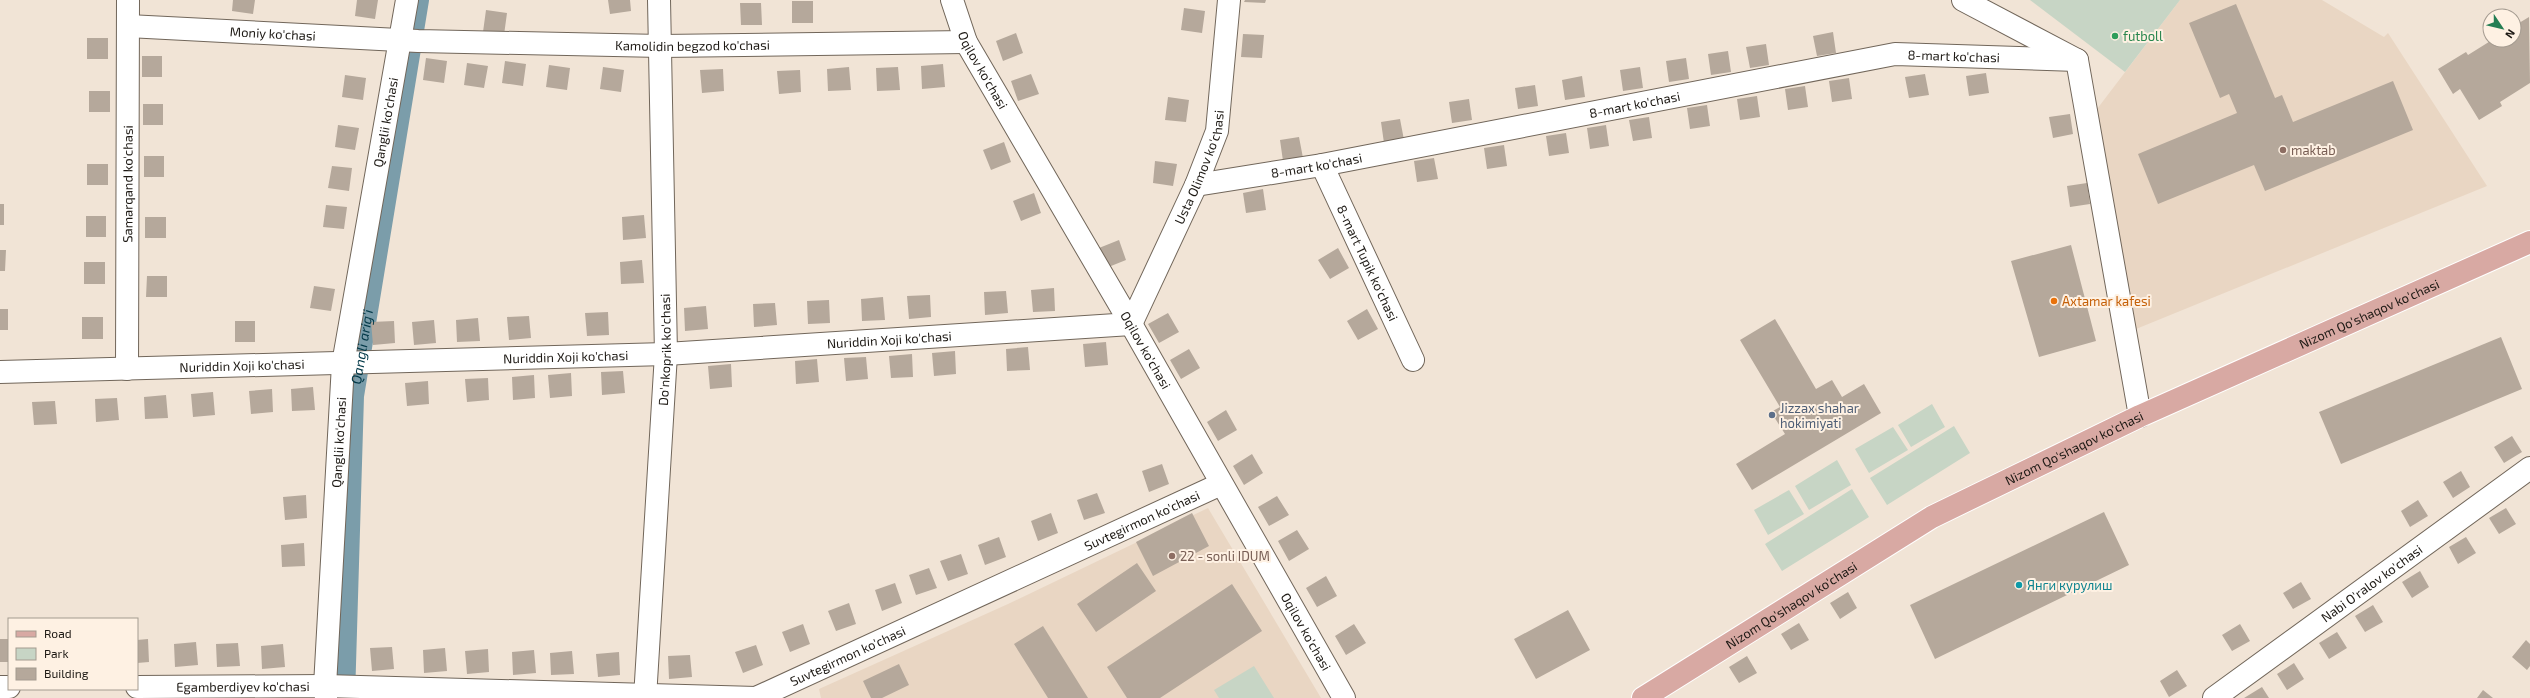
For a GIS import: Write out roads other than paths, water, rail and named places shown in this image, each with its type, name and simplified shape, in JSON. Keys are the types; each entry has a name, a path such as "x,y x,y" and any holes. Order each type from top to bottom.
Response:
{"main road":[{"name":"Nizom Qo'shaqov ko'chasi","path":"1642,698 1932,517 2140,416 2528,248"}],"street":[{"name":"Samarqand ko'chasi","path":"127,368 128,0"},
{"name":"Qanglii ko'chasi","path":"334,690 355,363 409,41 407,0"},
{"name":"Do'nkoprik ko'chasi","path":"645,696 666,354 659,0"},
{"name":"Oqilov ko'chasi","path":"952,0 966,42 1131,324 1344,698"},
{"name":"Usta Olimov ko'chasi","path":"1131,324 1196,185 1217,131 1229,0"},
{"path":"1963,0 2077,60 2140,416"},
{"name":"Moniy ko'chasi","path":"128,26 409,41"},
{"name":"Kamolidin begzod ko'chasi","path":"409,41 661,46 966,42"},
{"name":"8-mart ko'chasi","path":"1196,185 1322,165 1895,54 2077,60"},
{"name":"8-mart Tupik ko'chasi","path":"1322,165 1412,360"},
{"name":"Nuriddin Xoji ko'chasi","path":"1,376 127,368 666,354 1131,324"},
{"name":"Nabi O'ralov ko'chasi","path":"2214,698 2530,468"},
{"name":"Suvtegirmon ko'chasi","path":"334,690 756,698 1221,484"},
{"name":"Egamberdiyev ko'chasi","path":"138,687 334,690"}],"waterway":[{"name":"Qangli arig'i","path":"344,698 353,396 418,0"}],"place":[{"name":"futboll","path":"2115,36"},
{"name":"maktab","path":"2283,150"},
{"name":"Axtamar kafesi","path":"2054,301"},
{"name":"Jizzax shahar hokimiyati","path":"1772,415"},
{"name":"22 - sonli IDUM","path":"1172,556"},
{"name":"Янги курулиш","path":"2019,585"}]}
